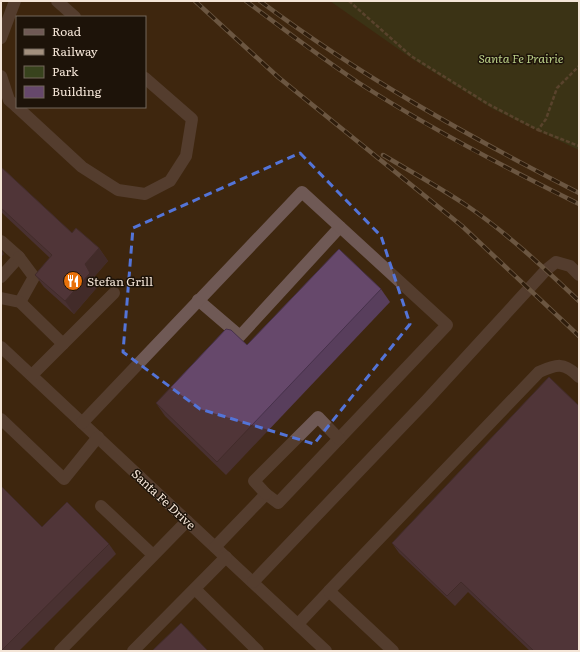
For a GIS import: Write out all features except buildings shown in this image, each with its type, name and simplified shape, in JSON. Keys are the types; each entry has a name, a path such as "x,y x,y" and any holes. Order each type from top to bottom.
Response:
{"street":[{"path":"1,38 15,1"},
{"path":"57,1 74,16"},
{"path":"1,76 9,100 16,106"},
{"path":"18,108 82,167 118,190 145,194 170,181 186,156 192,119 146,79"},
{"path":"82,423 302,192 447,325 340,439 278,503 266,494 254,481 318,417 340,439"},
{"path":"198,300 240,336 340,227"},
{"path":"1,241 19,257 34,277 20,302"},
{"path":"1,277 19,257"},
{"path":"253,582 426,401 546,270 556,262 570,266 579,275"},
{"path":"32,375 114,293"},
{"path":"1,298 20,302 63,344"},
{"name":"Santa Fe Drive","path":"1,347 326,651"},
{"path":"298,624 538,372 554,366 568,367 579,377"},
{"path":"1,418 64,479 98,437"},
{"path":"215,547 266,494"},
{"path":"101,506 153,556"},
{"path":"60,651 187,520"},
{"path":"133,651 226,557"},
{"path":"195,589 258,651"},
{"path":"329,591 393,651"}],"path":[{"path":"349,1 411,56 488,104 538,130 579,146"},
{"path":"538,130 546,119 557,88 579,66"}],"highlighted area":[{"path":"300,153 381,236 410,324 314,444 200,409 123,352 133,228"}],"green space":[{"name":"Santa Fe Prairie","path":"330,1 579,1 579,150 493,109 414,60"}],"railway":[{"path":"195,1 278,77 462,226 579,336"},
{"path":"246,1 330,63 385,100 467,146 579,204"},
{"path":"260,1 336,55 415,104 496,150 579,193"},
{"path":"383,155 466,205 496,227 579,301"}],"place":[{"name":"Stefan Grill","path":"73,281"}]}
